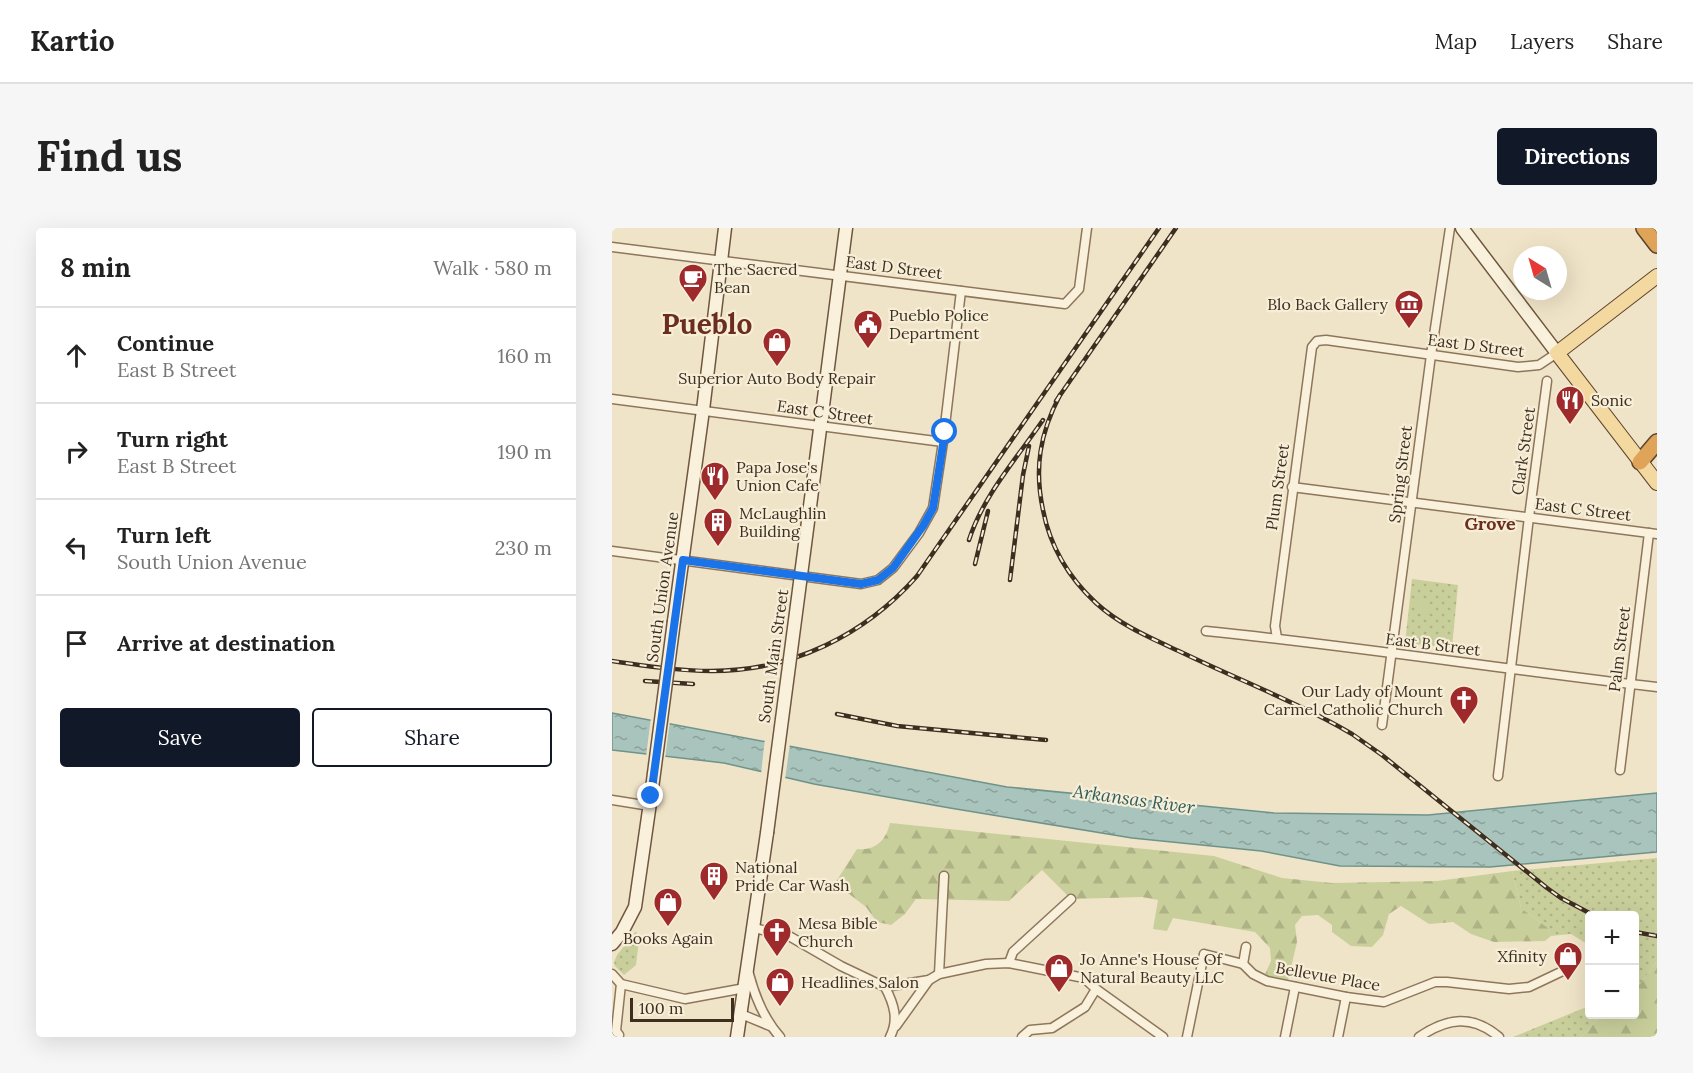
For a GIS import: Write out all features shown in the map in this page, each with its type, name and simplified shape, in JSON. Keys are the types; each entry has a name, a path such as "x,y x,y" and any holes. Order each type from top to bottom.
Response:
{"highway":[{"path":"1644,228 1657,245"},
{"path":"1640,462 1657,442"},
{"path":"1640,462 1657,453"}],"main road":[{"path":"1657,276 1557,353 1657,483"}],"street":[{"name":"South Union Avenue","path":"612,944 622,932 635,907 703,410 725,228"},
{"name":"South Main Street","path":"737,1037 767,832 846,228"},
{"name":"East D Street","path":"612,247 1065,304 1079,289 1087,228"},
{"name":"Spring Street","path":"1382,725 1450,228"},
{"path":"1462,228 1557,353"},
{"path":"612,552 861,584 878,580 893,568 919,533 933,508 961,291"},
{"name":"East D Street","path":"1317,341 1326,340 1526,367 1543,363 1557,353"},
{"name":"Plum Street","path":"1277,638 1275,626 1292,487 1312,347 1317,341"},
{"name":"Clark Street","path":"1498,776 1547,381"},
{"name":"East C Street","path":"612,399 943,442"},
{"name":"East C Street","path":"1292,487 1653,533"},
{"name":"Palm Street","path":"1620,770 1629,684 1653,533"},
{"name":"East B Street","path":"1206,631 1277,638 1392,655 1657,687"},
{"path":"612,800 651,801"},
{"path":"939,974 944,876"},
{"path":"1009,963 1013,952 1071,899"},
{"path":"754,928 789,936 841,966 885,987 929,980 939,974 987,964 1009,963 1084,978 1163,1037"},
{"path":"1243,964 1246,947"},
{"name":"Bellevue Place","path":"1187,1037 1204,954 1243,964 1254,974 1267,981 1384,1002 1435,982 1509,988 1529,987 1567,969"},
{"path":"748,970 757,1000 770,1026 780,1037"},
{"path":"612,974 621,984 685,999 745,988"},
{"path":"890,1037 929,980"},
{"path":"619,1035 616,1031 621,984"},
{"path":"885,987 892,1001 896,1026"},
{"path":"1285,1037 1295,987"},
{"path":"1022,1037 1030,1030 1052,1028 1085,1007 1096,989"},
{"path":"1338,1037 1346,997"},
{"name":"South Main Street","path":"732,1037 741,1016"},
{"path":"741,1016 770,1026"},
{"path":"1419,1037 1437,1025 1472,1021 1488,1028 1499,1037"},
{"path":"1052,1028 1057,1036"}],"green space":[{"path":"1412,579 1458,585 1452,648 1405,643"},
{"path":"1418,598 1430,600 1429,614 1415,612"},
{"path":"890,823 1214,856 1282,878 1332,883 1437,881 1512,871 1521,908 1548,928 1551,936 1545,941 1494,942 1471,934 1453,922 1429,924 1401,906 1389,914 1383,935 1372,947 1351,946 1332,932 1332,925 1318,915 1302,916 1295,925 1297,942 1287,985 1263,979 1271,961 1270,948 1255,932 1173,918 1167,931 1153,929 1158,900 1142,897 1071,899 1042,870 1009,901 916,899 905,914 891,925 877,922 866,907 835,883 857,849 870,848 879,843 886,835"},
{"path":"1657,858 1657,961 1641,983 1639,984 1639,911 1585,911 1585,943 1571,934 1551,936 1548,928 1521,908 1512,871"},
{"path":"636,931 639,940 636,965 624,975 614,962"},
{"path":"1657,961 1657,1035 1650,1037 1581,1037 1598,1019 1639,1019 1639,984"},
{"path":"1585,1008 1585,1019 1598,1019 1581,1037 1513,1037"}],"water":[{"path":"612,713 1007,787 1274,813 1428,815 1657,793 1657,852 1490,867 1340,866 1261,851 1132,838 814,784 724,763 612,750"}],"pier":[{"path":"651,717 670,720 665,759 646,757"},
{"path":"765,738 790,743 785,780 761,774"}],"railway":[{"path":"612,661 700,671 742,669 770,664 825,646 874,616 917,576 1159,228"},
{"path":"1056,401 1176,228"},
{"path":"1060,395 1043,437 1039,465 1040,495 1050,536 1062,561 1077,583 1096,603 1116,619 1138,631 1290,702 1352,734 1382,755 1547,888 1586,911"},
{"path":"969,540 992,493 1043,420"},
{"path":"1010,580 1023,475 1029,446"},
{"path":"975,564 988,511"},
{"path":"645,681 693,684"},
{"path":"837,714 897,726 1046,740"},
{"path":"1639,933 1657,936"}],"place":[{"name":"The Sacred Bean","path":"693,304"},
{"name":"Blo Back Gallery","path":"1409,330"},
{"name":"Pueblo Police Department","path":"868,350"},
{"name":"Superior Auto Body Repair","path":"777,368"},
{"name":"Sonic","path":"1570,426"},
{"name":"Papa Jose's Union Cafe","path":"715,502"},
{"name":"McLaughlin Building","path":"718,548"},
{"name":"Our Lady of Mount Carmel Catholic Church","path":"1464,726"},
{"name":"National Pride Car Wash","path":"714,902"},
{"name":"Books Again","path":"668,928"},
{"name":"Mesa Bible Church","path":"777,958"},
{"name":"Xfinity","path":"1568,982"},
{"name":"Jo Anne's House Of Natural Beauty LLC","path":"1059,994"},
{"name":"Headlines Salon","path":"780,1008"}],"district":[{"name":"Pueblo","path":"707,324"},
{"name":"Grove","path":"1490,523"}],"route":[{"path":"651,796 683,560 861,584 878,580 893,568 919,533 933,508 945,432"}],"water label":[{"name":"Arkansas River","path":"1134,799"}]}
